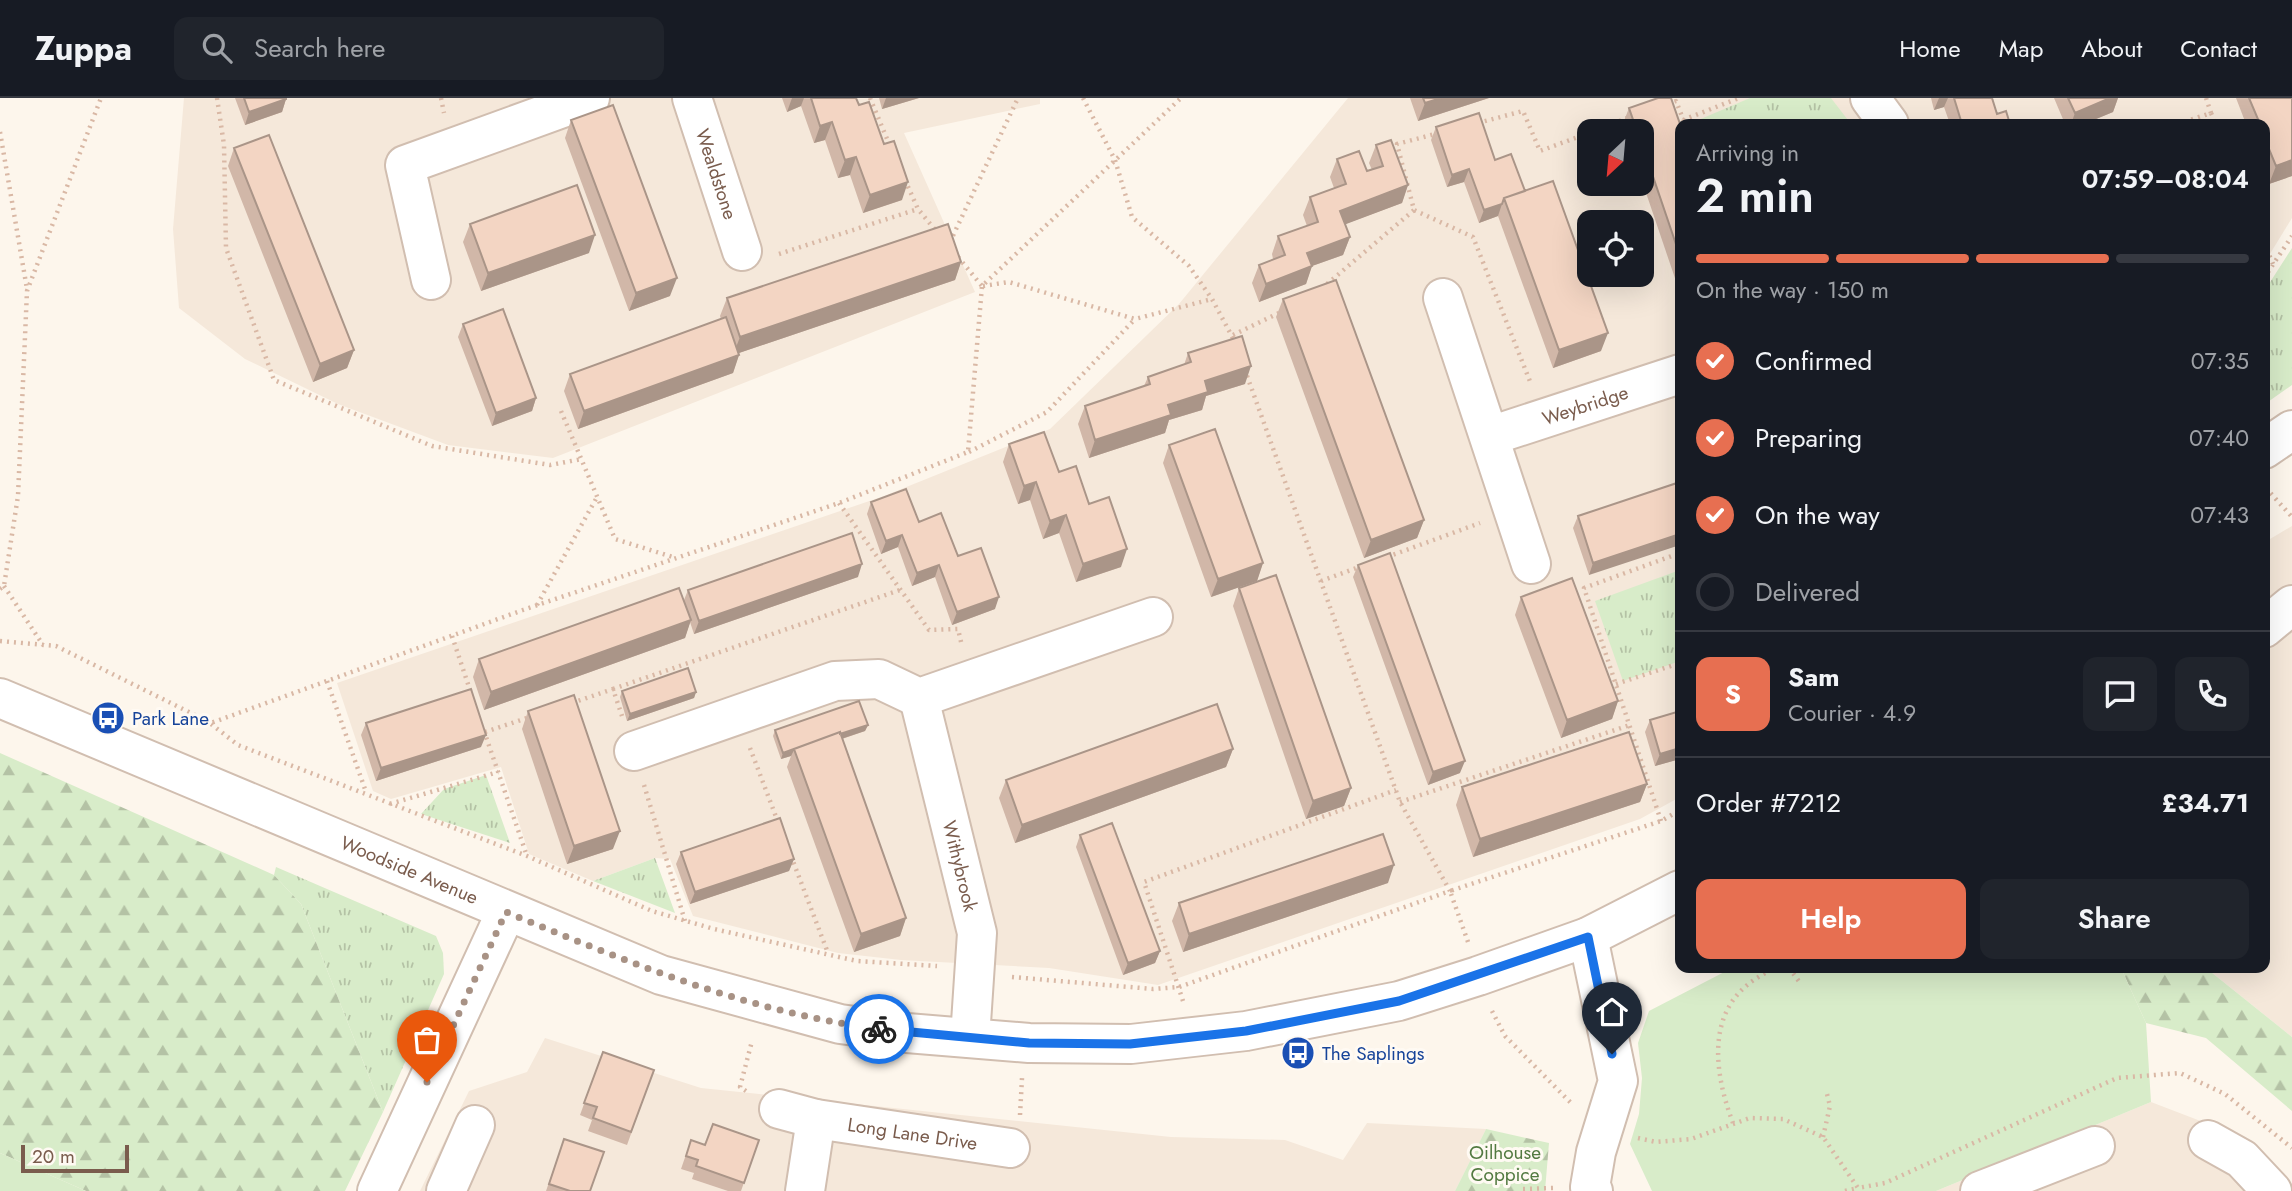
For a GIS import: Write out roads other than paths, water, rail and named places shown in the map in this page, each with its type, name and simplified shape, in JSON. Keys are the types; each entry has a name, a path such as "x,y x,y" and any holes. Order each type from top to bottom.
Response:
{"street":[{"path":"431,280 405,165 590,98"},
{"name":"Wealdstone","path":"692,98 742,251"},
{"path":"1870,98 1885,119"},
{"path":"1443,298 1531,564"},
{"name":"Weybridge","path":"1490,436 1546,420 1675,376"},
{"path":"2270,445 2292,430"},
{"path":"2270,623 2292,605"},
{"path":"634,751 835,681 879,679 919,698 1153,617"},
{"name":"Woodside Avenue","path":"0,698 661,975 761,1005 840,1024 1029,1043 1130,1044 1246,1031 1399,1001 1588,937 1675,893"},
{"name":"Withybrook","path":"919,698 977,933 970,1038"},
{"path":"377,1191 506,912"},
{"path":"1588,937 1618,1081 1596,1152 1590,1187 1593,1191"},
{"name":"Long Lane Drive","path":"779,1109 816,1119 1010,1148"},
{"path":"805,1191 816,1119"},
{"path":"446,1191 475,1125"},
{"path":"2208,1140 2242,1159 2272,1191"},
{"path":"1980,1191 2095,1146"}],"place":[{"name":"Park Lane","path":"108,718"},
{"name":"The Saplings","path":"1298,1053"}],"park label":[{"name":"Oilhouse Coppice","path":"1505,1163"}]}
